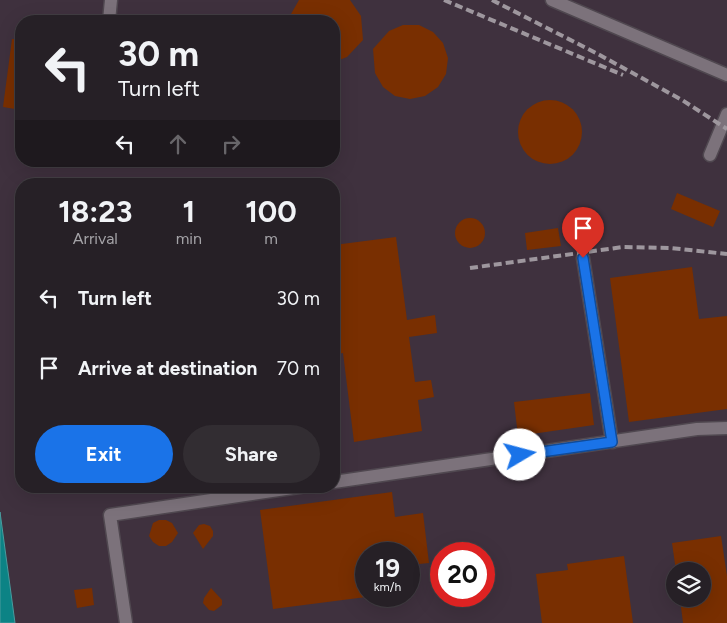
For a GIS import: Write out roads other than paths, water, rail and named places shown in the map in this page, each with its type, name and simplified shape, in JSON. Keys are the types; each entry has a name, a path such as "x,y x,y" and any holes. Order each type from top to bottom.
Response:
{"lane":[{"path":"109,15 111,0"},
{"path":"552,0 727,75"},
{"path":"710,155 727,114"},
{"path":"583,258 612,442"},
{"path":"340,481 697,429 727,428"},
{"path":"126,623 110,515 259,493"}],"water":[{"path":"0,512 15,623 0,623"}],"railway":[{"path":"444,0 623,75"},
{"path":"492,0 596,53 682,100 727,129"},
{"path":"470,268 623,247 670,248 727,254"}]}
